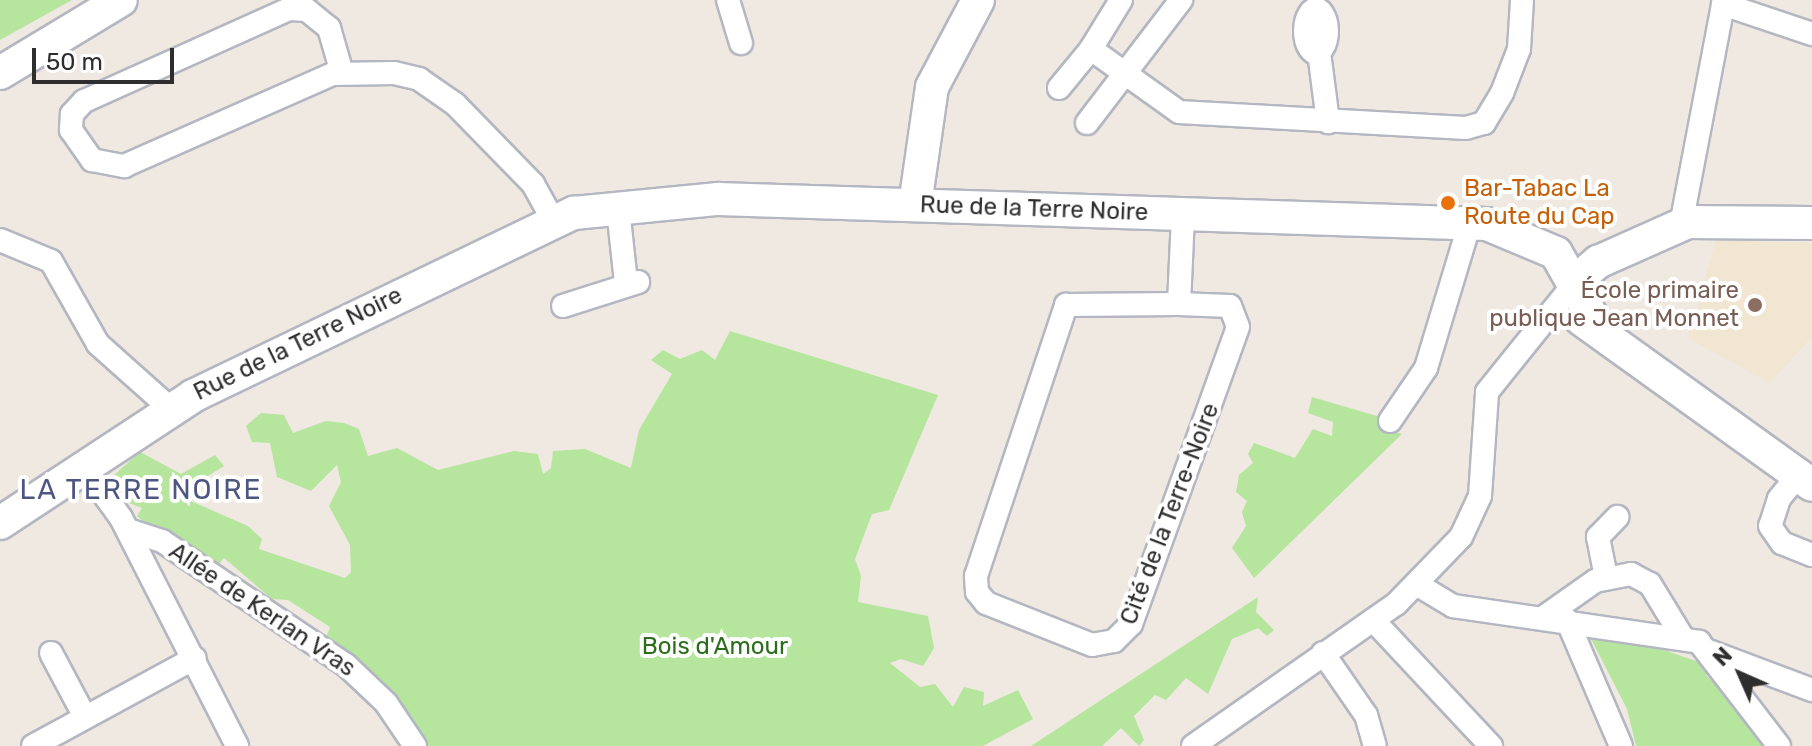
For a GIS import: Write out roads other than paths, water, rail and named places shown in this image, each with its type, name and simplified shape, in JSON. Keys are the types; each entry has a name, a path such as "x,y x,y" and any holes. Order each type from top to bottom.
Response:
{"street":[{"path":"0,73 121,0"},
{"path":"728,0 741,43"},
{"path":"915,205 932,87 978,0"},
{"path":"1059,88 1091,49 1121,0"},
{"path":"1087,123 1181,0"},
{"path":"1091,49 1185,115 1466,128 1484,123 1519,49 1522,0"},
{"path":"1681,225 1723,2 1812,34"},
{"path":"342,73 329,28 307,10 289,9 92,96 77,106 71,130 92,160 124,166 342,73 394,73 443,94 533,184 553,220"},
{"path":"1314,13 1328,122"},
{"name":"Rue de la Terre Noire","path":"0,523 171,409 553,220 618,209 718,199 1459,228 1502,236 1545,255 1571,287"},
{"path":"563,306 632,282 618,209"},
{"path":"1179,304 1183,215"},
{"path":"1193,746 1418,585 1473,519 1483,481 1489,387 1571,287 1598,262 1681,225 1812,223"},
{"path":"1390,421 1426,368 1459,228"},
{"path":"0,240 51,261 98,344 171,409"},
{"path":"1571,287 1599,329 1806,479 1779,499 1770,526 1782,543 1812,555"},
{"name":"Cité de la Terre-Noire","path":"1179,304 1230,306 1238,327 1131,624 1114,641 1092,645 986,603 977,592 976,576 1066,305 1179,304"},
{"path":"84,467 128,530 237,746"},
{"path":"1606,577 1598,537 1617,517"},
{"name":"Allée de Kerlan Vras","path":"128,530 162,541 346,665 386,703 415,746"},
{"path":"1544,617 1606,577 1644,579 1675,617 1683,638"},
{"path":"1418,585 1444,604 1683,638 1711,652 1812,690"},
{"path":"1373,620 1491,746"},
{"path":"1567,620 1621,746"},
{"path":"1711,652 1779,746"},
{"path":"51,653 85,717"},
{"path":"1323,653 1366,715 1375,746"},
{"path":"33,746 195,658"}],"place":[{"name":"Bar-Tabac La Route du Cap","path":"1448,203"},
{"name":"École primaire publique Jean Monnet","path":"1755,305"}],"district":[{"name":"LA TERRE NOIRE","path":"141,490"}],"park label":[{"name":"Bois d'Amour","path":"715,647"}]}
